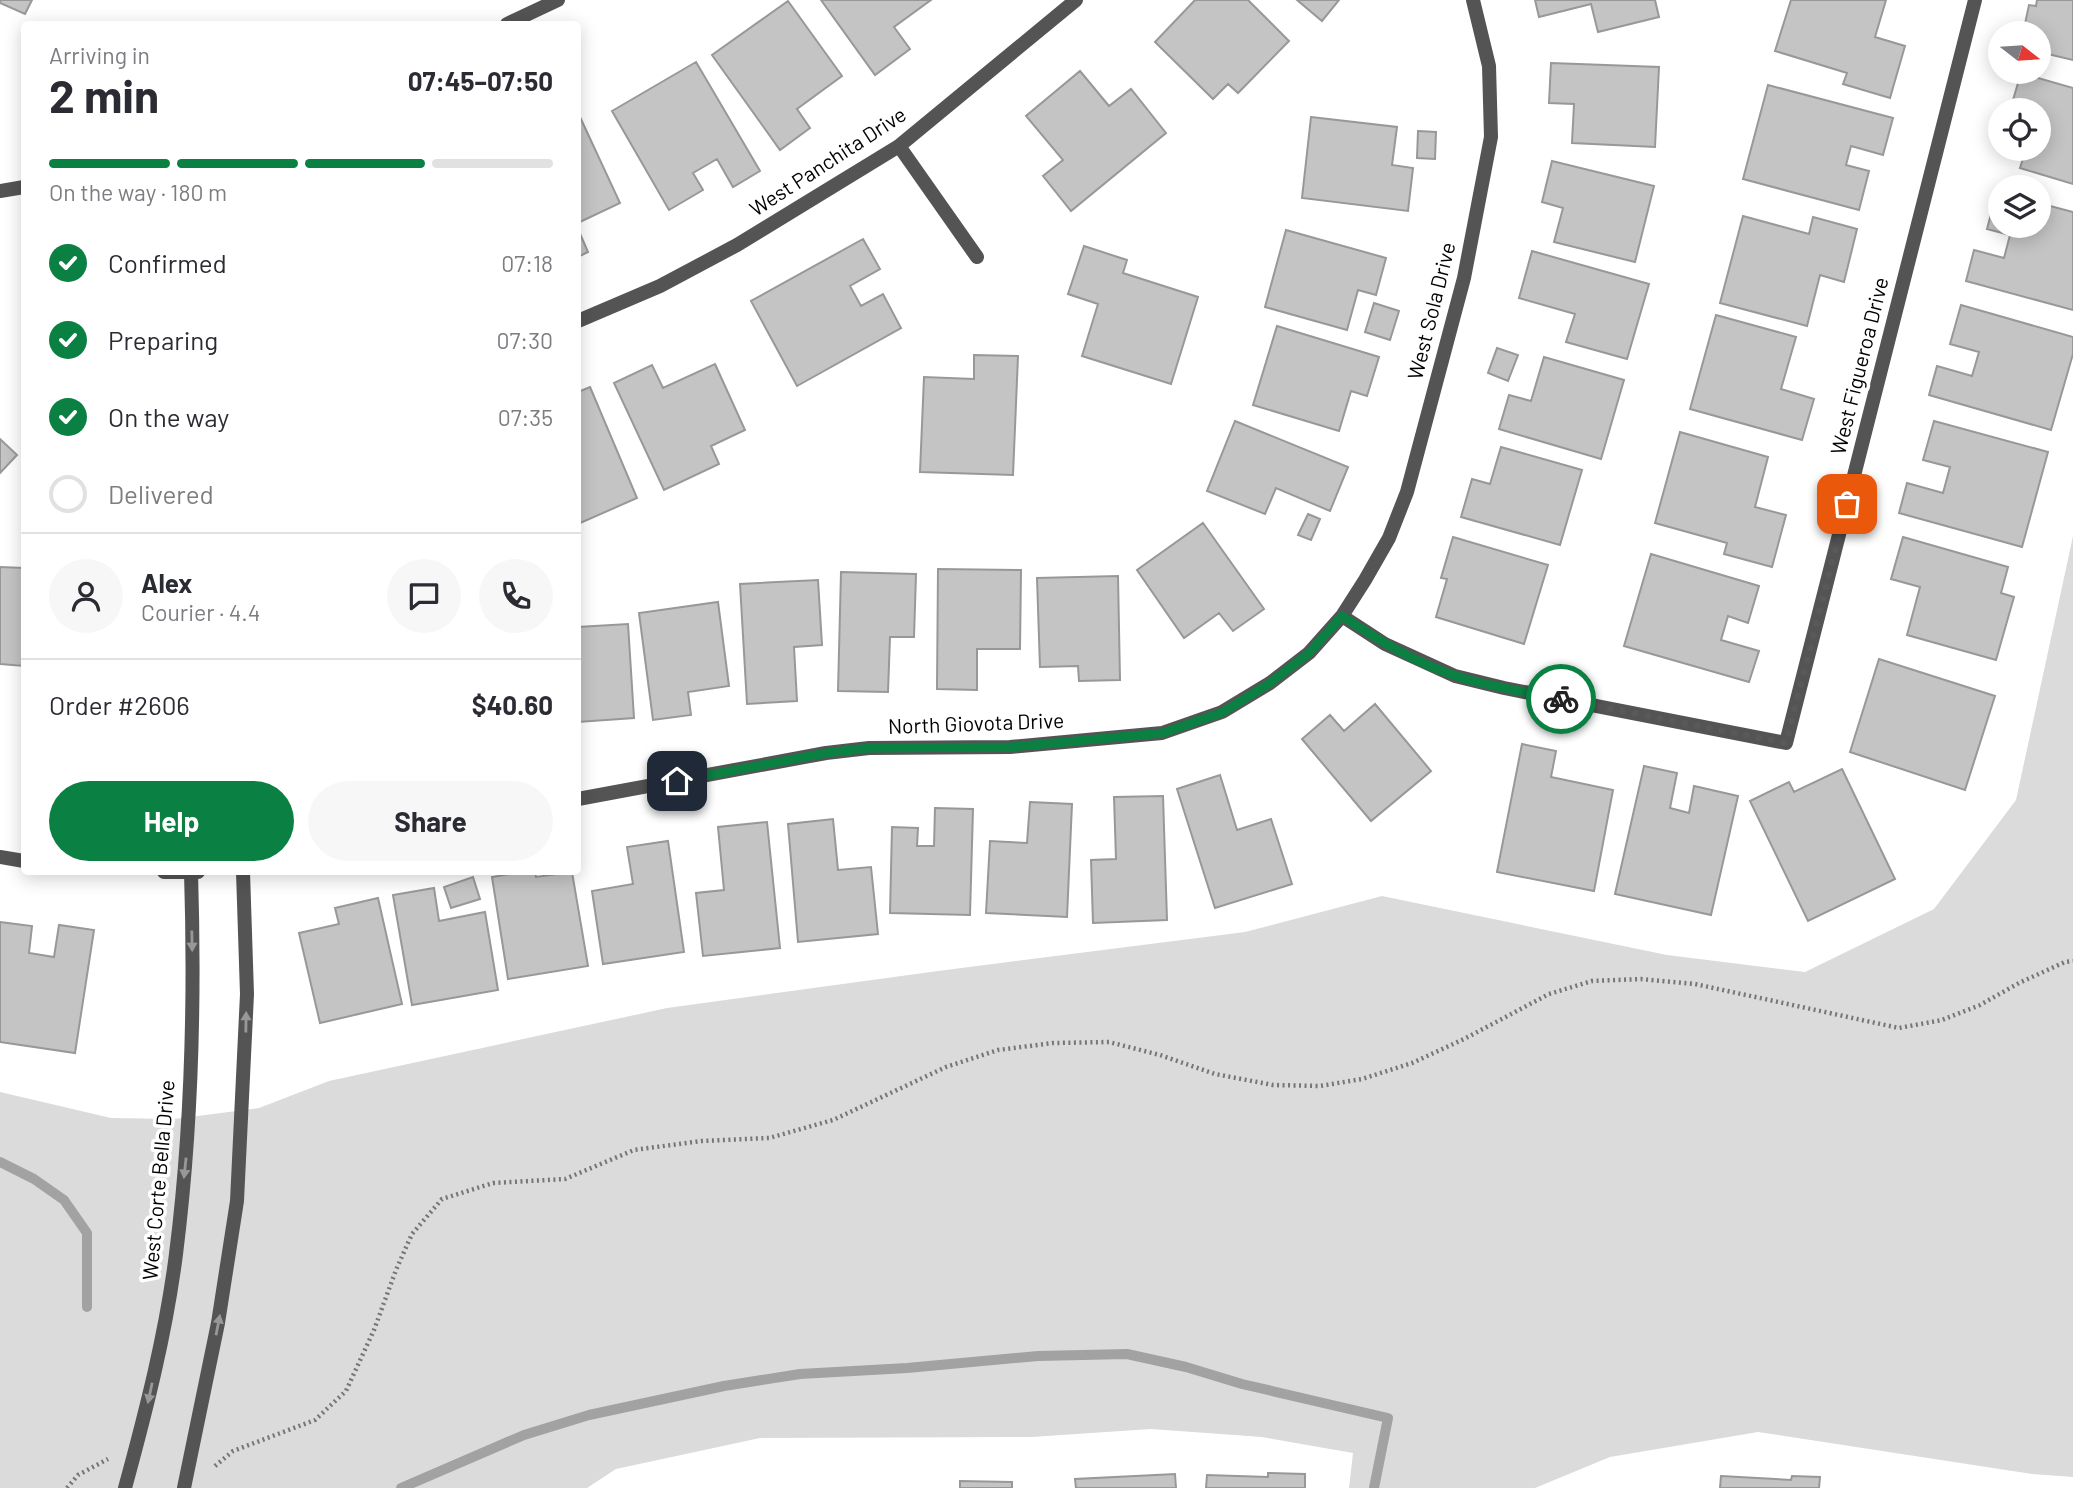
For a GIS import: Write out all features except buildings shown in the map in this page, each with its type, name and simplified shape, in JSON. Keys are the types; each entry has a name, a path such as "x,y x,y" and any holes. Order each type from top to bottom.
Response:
{"street":[{"path":"513,21 558,0"},
{"name":"West Panchita Drive","path":"581,320 660,286 737,245 899,146 1076,0"},
{"name":"West Sola Drive","path":"1342,616 1389,538 1407,492 1466,265 1491,137 1489,66 1473,0"},
{"name":"West Figueroa Drive","path":"1342,616 1385,644 1455,676 1786,743 1975,0"},
{"path":"899,146 977,257"},
{"path":"0,191 21,188"},
{"name":"North Giovota Drive","path":"581,798 813,755 858,750 1010,747 1163,733 1223,712 1270,683 1309,653 1342,616"},
{"path":"0,857 21,860"},
{"name":"West Corte Bella Drive","path":"125,1488 143,1424 176,1256 187,1153 194,875"},
{"path":"184,1488 218,1323 237,1201 247,994 243,875"}],"path":[{"path":"209,1471 233,1451 315,1420 346,1391 374,1330 412,1234 442,1199 493,1183 565,1179 634,1150 701,1141 769,1138 833,1120 946,1067 998,1050 1053,1043 1109,1042 1160,1055 1215,1074 1273,1085 1320,1086 1362,1080 1412,1063 1549,994 1592,981 1641,979 1696,984 1899,1027 1942,1020 1980,1005 2065,962 2073,961"},
{"path":"67,1488 78,1475 113,1457"}],"shaded area":[{"path":"2073,536 2073,1477 2032,1474 1758,1432 1610,1457 1535,1488 1349,1488 1353,1453 1262,1437 1151,1429 1032,1437 760,1438 616,1469 587,1488 0,1488 0,1092 111,1118 174,1119 259,1108 329,1081 667,1008 1245,932 1382,896 1667,955 1805,972 1934,909 2016,800"}],"waterway":[{"path":"0,1162 34,1179 64,1200 87,1233 87,1307"},
{"path":"401,1488 524,1435 589,1415 724,1386 800,1374 1038,1356 1127,1354 1388,1418 1374,1488"}],"way so far":[{"path":"1561,699 1786,743 1847,504"}],"route":[{"path":"677,781 826,753 869,748 1010,747 1163,733 1223,712 1270,683 1309,653 1342,616 1385,644 1455,676 1561,699"}]}
